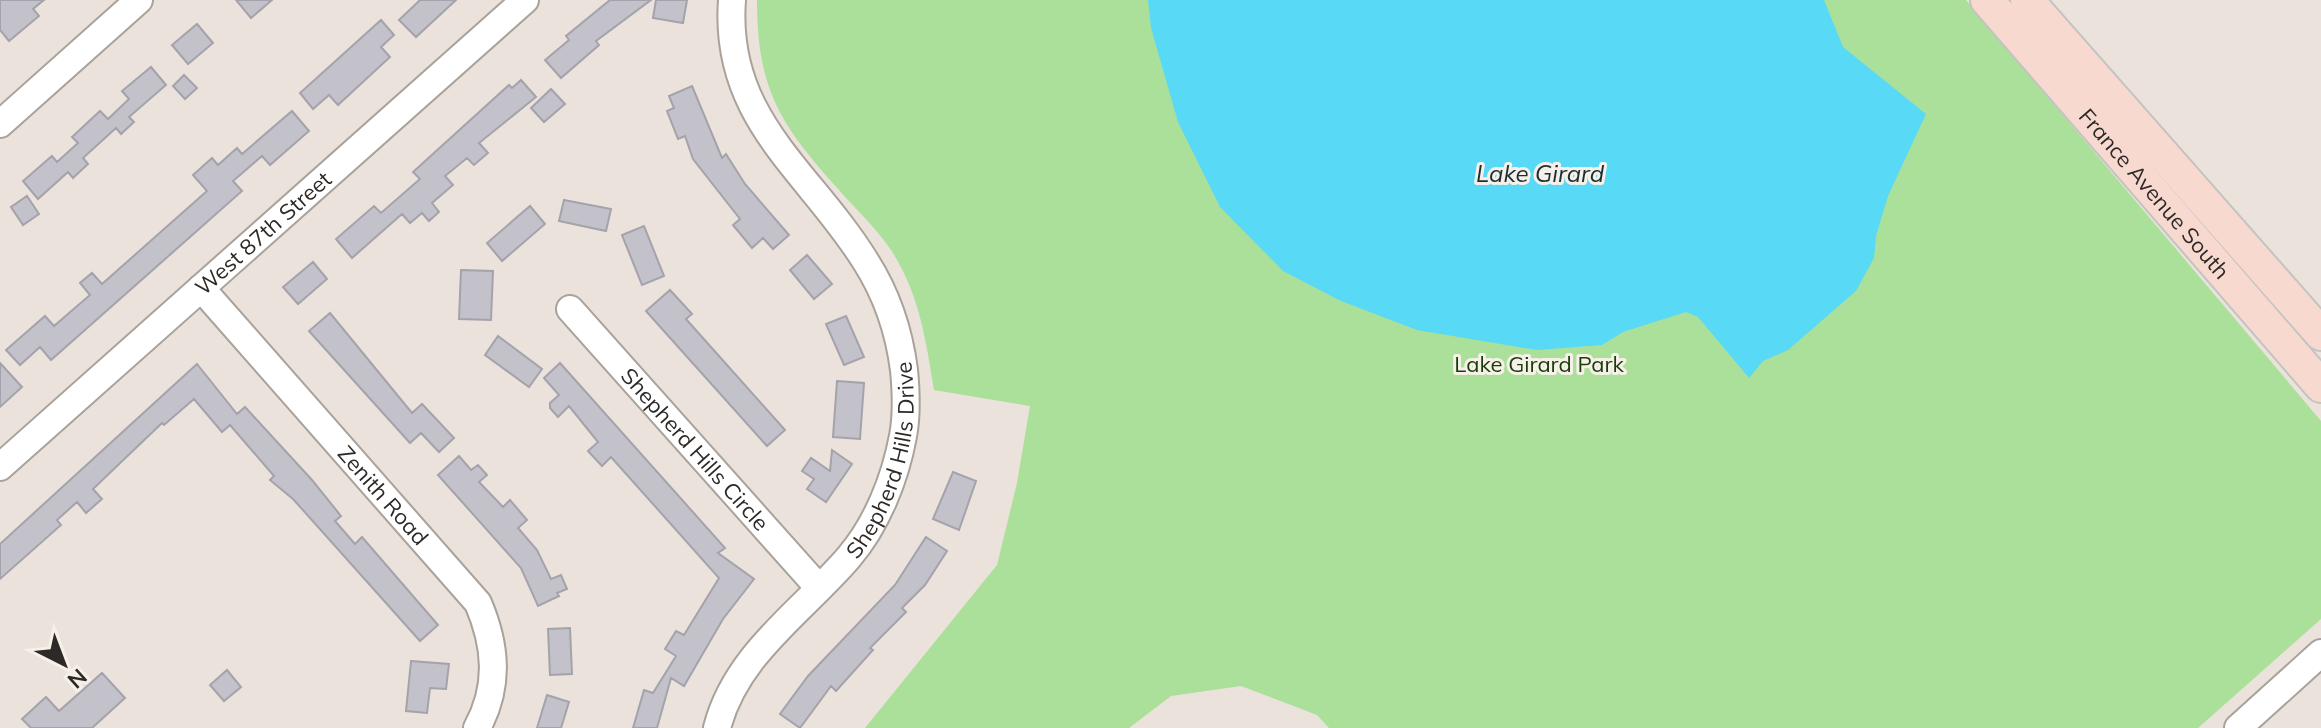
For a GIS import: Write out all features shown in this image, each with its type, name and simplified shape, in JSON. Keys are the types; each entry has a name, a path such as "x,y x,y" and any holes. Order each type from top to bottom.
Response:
{"main road":[{"name":"France Avenue South","path":"1987,0 2321,386"},
{"name":"France Avenue South","path":"2027,0 2321,334"},
{"path":"2125,162 2150,172 2204,224 2236,236"}],"street":[{"path":"0,124 139,0"},
{"name":"West 87th Street","path":"0,467 525,0"},
{"name":"Shepherd Hills Drive","path":"717,728 738,680 760,647 850,555 874,519 893,477 904,434 906,389 901,344 887,301 866,262 761,125 744,93 734,56 732,0"},
{"name":"Zenith Road","path":"201,288 478,603 489,629 494,658 492,688 477,728"},
{"name":"Shepherd Hills Circle","path":"570,309 819,588"},
{"path":"2238,728 2321,653"}],"green space":[{"name":"Lake Girard Park","path":"757,0 1966,0 2321,421 2321,619 2198,728 1329,728 1317,715 1241,686 1171,696 1129,728 865,728 997,565 1017,483 1030,406 934,390 920,317 901,266 881,237 807,152 779,110 762,62"}],"water":[{"name":"Lake Girard","path":"1148,0 1824,0 1843,47 1926,114 1888,196 1876,236 1874,258 1856,291 1788,350 1763,361 1749,378 1698,317 1686,312 1623,332 1602,345 1537,350 1417,330 1341,301 1283,271 1220,207 1178,122 1151,28"}],"building":[{"path":"0,0 44,0 33,9 39,16 9,41 0,30"},
{"path":"236,0 272,0 251,18"},
{"path":"420,0 456,0 416,37 399,20"},
{"path":"610,0 651,0 596,41 599,45 561,78 545,60 569,40 566,36"},
{"path":"656,0 687,0 683,23 653,18"},
{"path":"381,20 394,35 381,47 390,57 338,105 329,95 313,109 300,93"},
{"path":"197,24 213,43 188,64 172,45"},
{"path":"151,67 166,85 129,117 134,122 121,134 116,128 83,158 88,164 73,178 68,172 38,199 23,181 52,156 57,162 78,143 72,137 100,111 108,119 129,99 122,91"},
{"path":"184,75 197,88 185,99 173,86"},
{"path":"521,80 536,97 479,143 488,153 474,165 467,158 445,176 453,185 432,203 439,212 429,221 422,213 410,223 402,214 352,258 336,239 374,206 381,213 420,179 413,172 509,85 512,88"},
{"path":"692,86 722,158 726,154 745,184 789,235 773,249 763,238 752,248 733,225 740,219 693,159 685,136 678,139 667,111 674,108 669,96"},
{"path":"551,89 565,104 544,122 531,108"},
{"path":"292,111 309,131 270,165 262,156 233,181 242,191 51,360 40,347 20,365 6,350 45,316 54,326 90,295 80,283 92,273 102,284 207,191 193,175 212,158 218,165 237,148 242,154"},
{"path":"27,196 39,214 23,225 11,207"},
{"path":"564,200 611,209 606,231 559,221"},
{"path":"530,206 545,224 502,261 487,243"},
{"path":"644,226 664,276 642,285 622,235"},
{"path":"807,255 832,284 814,299 790,270"},
{"path":"313,262 327,279 298,304 283,287"},
{"path":"461,270 493,271 491,320 459,319"},
{"path":"670,290 692,314 686,319 785,430 767,446 646,311"},
{"path":"330,313 412,413 422,404 454,438 439,452 421,433 410,443 309,331"},
{"path":"846,316 864,357 844,365 826,324"},
{"path":"498,336 542,369 529,387 485,355"},
{"path":"0,363 22,387 0,407"},
{"path":"560,363 725,548 718,553 754,579 723,619 684,686 671,678 657,728 633,728 644,690 653,693 676,656 665,649 676,631 684,635 719,578 611,457 602,466 588,451 598,442 569,406 558,417 550,408 550,403 559,395 544,378"},
{"path":"197,364 237,414 245,407 341,516 335,521 355,544 362,537 438,625 420,641 293,499 270,480 274,476 230,425 222,432 194,399 164,425 162,423 93,489 102,499 86,513 77,502 57,520 61,525 0,579 0,544"},
{"path":"837,381 864,383 860,439 833,437"},
{"path":"832,450 852,464 826,502 807,489 814,479 802,471 811,458 830,471"},
{"path":"459,456 471,470 478,465 487,475 479,482 503,507 510,500 527,520 518,528 537,550 551,579 561,575 567,589 557,593 559,596 538,606 521,568 438,475"},
{"path":"953,472 976,481 959,530 933,519"},
{"path":"926,537 947,551 925,585 902,608 906,612 870,648 873,650 836,691 831,686 800,728 780,714 808,676 895,585"},
{"path":"570,628 572,674 550,675 548,629"},
{"path":"411,661 449,664 446,689 430,688 427,713 406,711"},
{"path":"227,670 241,687 224,701 210,685"},
{"path":"102,673 125,698 92,728 31,728 22,719 46,697 59,711"},
{"path":"547,695 569,702 561,728 537,728"}]}
